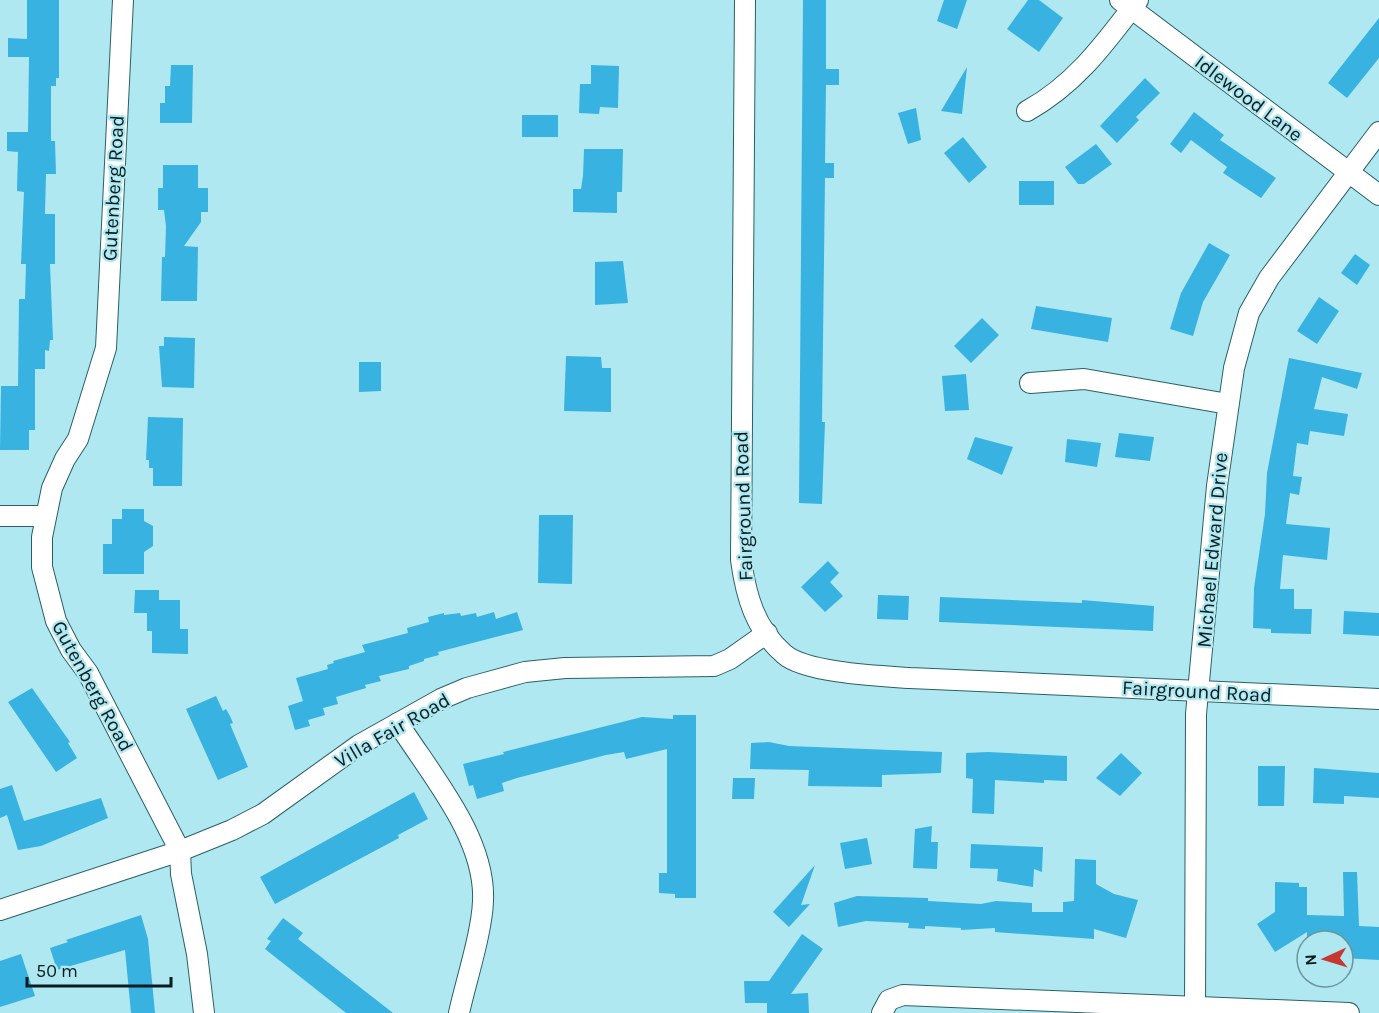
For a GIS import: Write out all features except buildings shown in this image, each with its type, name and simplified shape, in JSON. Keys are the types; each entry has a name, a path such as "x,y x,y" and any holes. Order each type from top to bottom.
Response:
{"street":[{"name":"Gutenberg Road","path":"123,0 106,348 78,439 65,459 52,488 45,516 42,567 56,621 71,650 88,673 180,851 181,874 197,954 204,1013"},
{"name":"Fairground Road","path":"745,0 740,527 745,588 750,606 766,633 785,656 814,666 859,674 1379,699"},
{"path":"1028,111 1066,87 1097,55 1129,3"},
{"name":"Idlewood Lane","path":"1129,3 1379,195"},
{"name":"Michael Edward Drive","path":"1195,1009 1196,714 1210,554 1228,404 1239,342 1249,313 1269,278 1379,132"},
{"path":"1030,383 1084,379 1228,404"},
{"path":"0,516 45,516"},
{"name":"Villa Fair Road","path":"0,910 180,851 263,814 359,745 467,688 525,672 565,668 714,666 730,658 766,633"},
{"path":"398,723 466,829 480,861 483,903 459,1013"},
{"path":"886,1007 903,995 1195,1009 1349,1013"}]}
